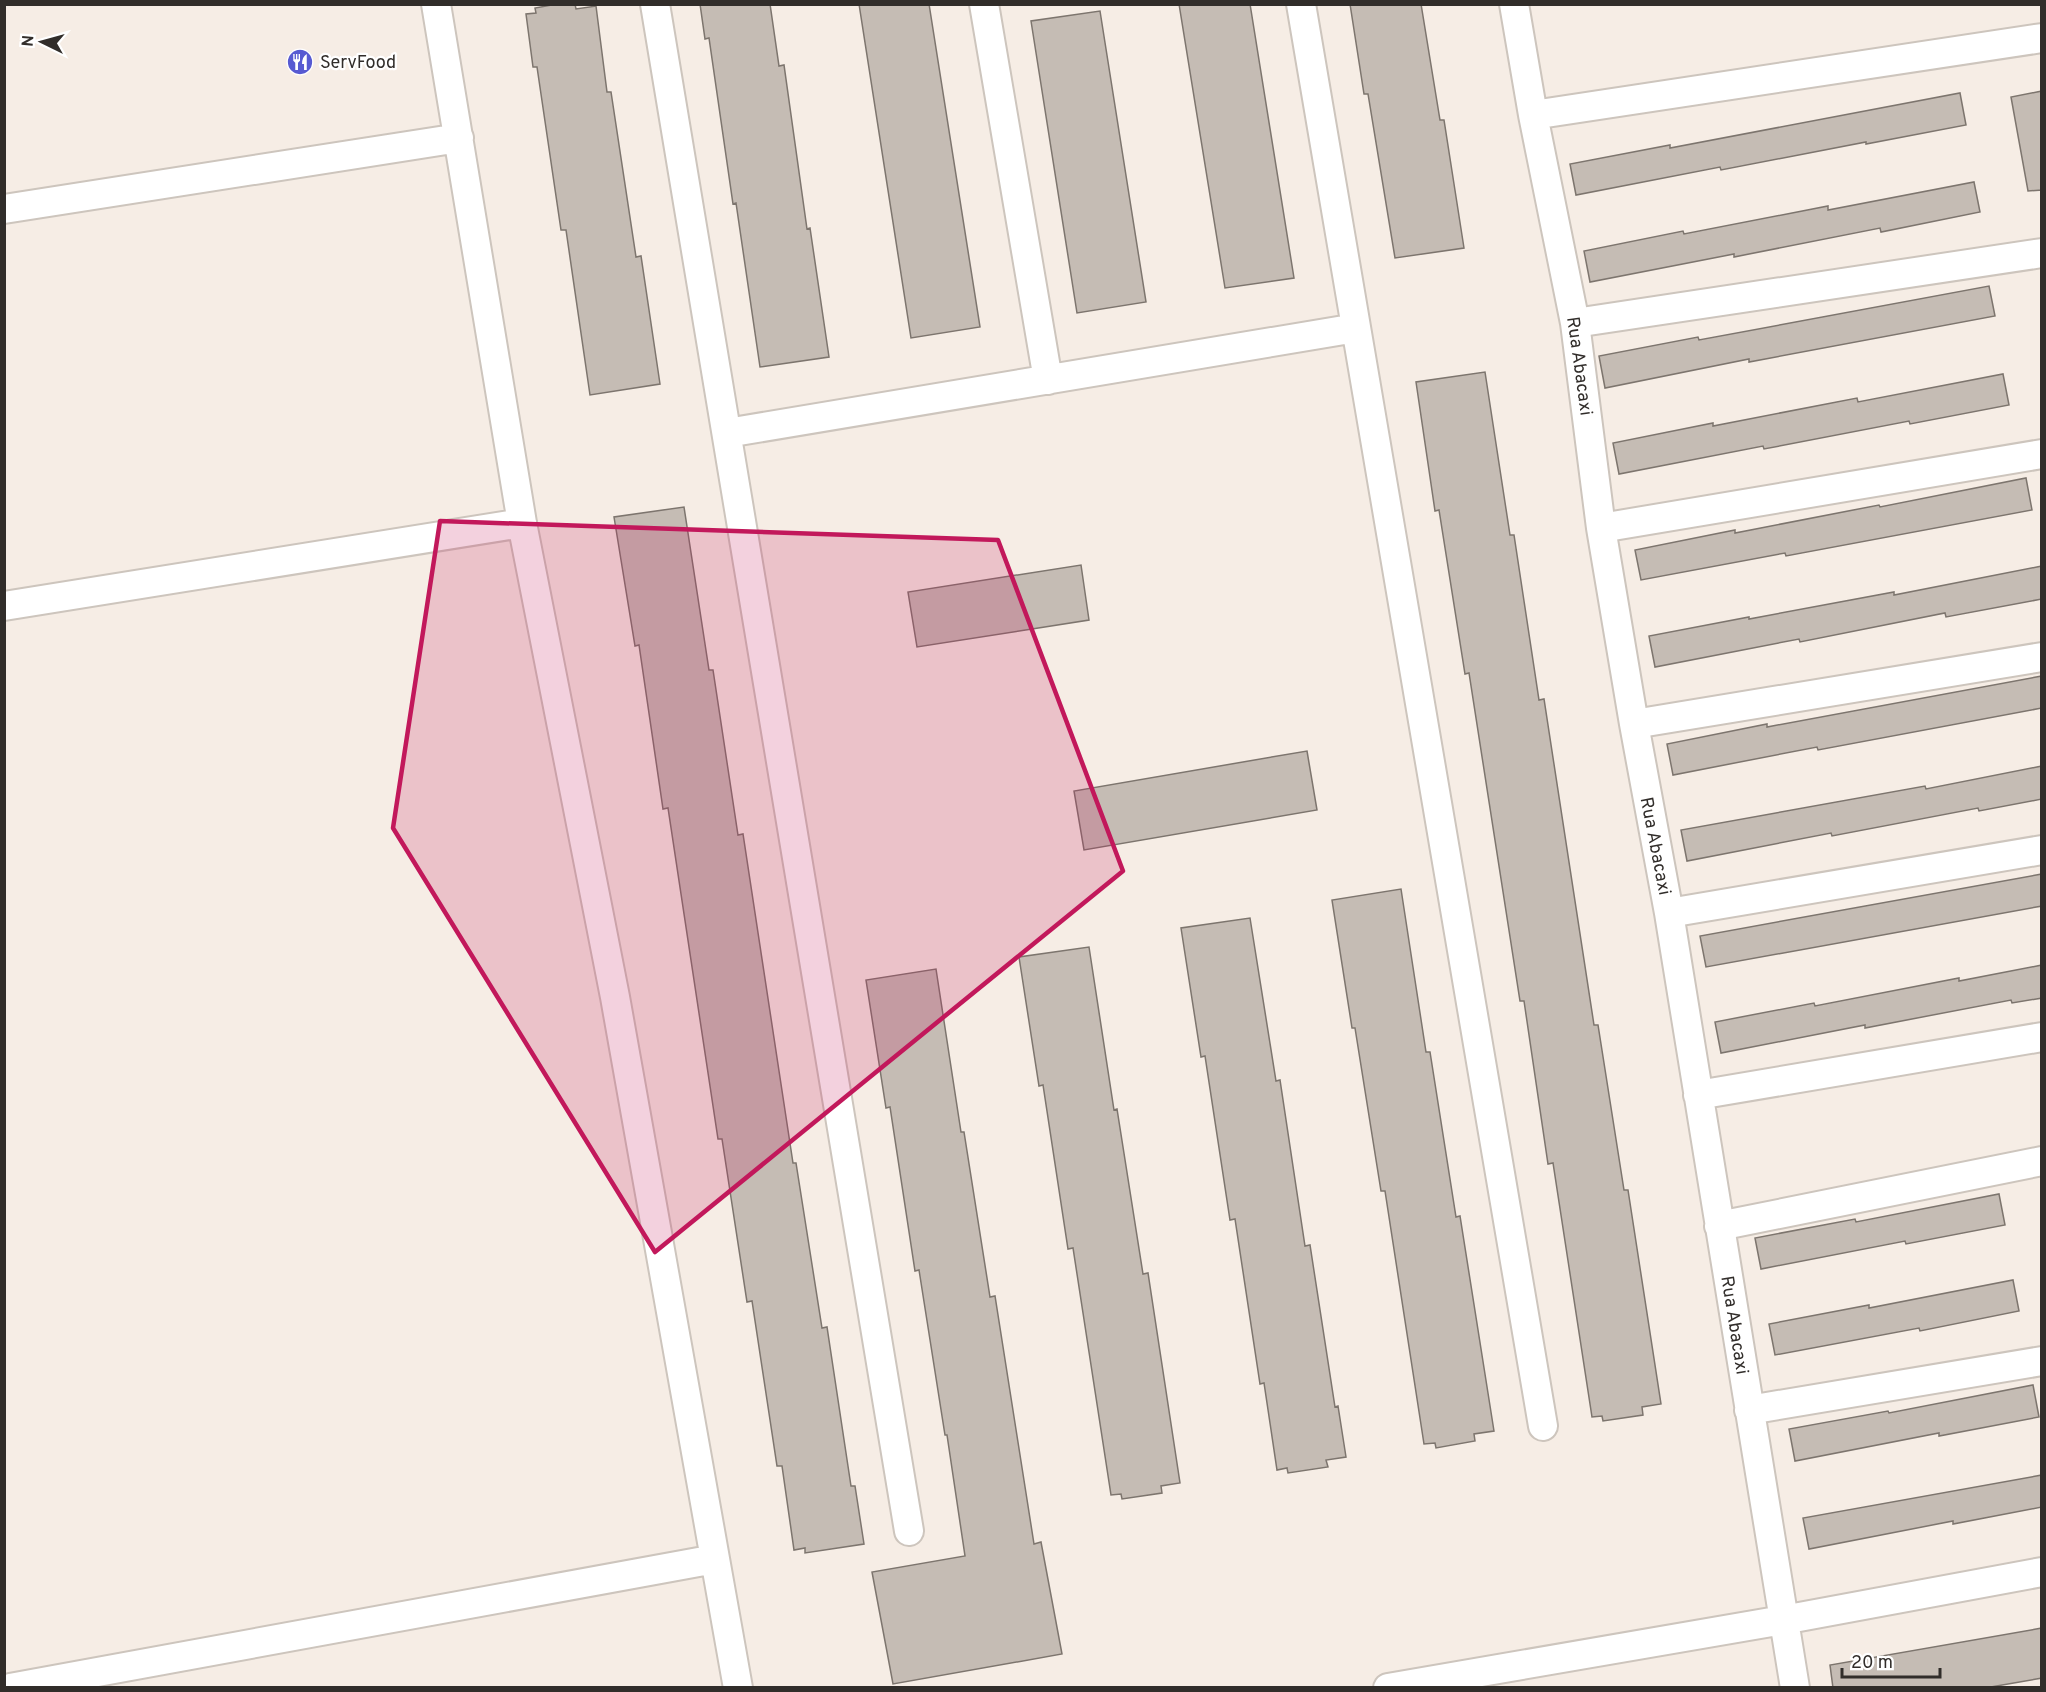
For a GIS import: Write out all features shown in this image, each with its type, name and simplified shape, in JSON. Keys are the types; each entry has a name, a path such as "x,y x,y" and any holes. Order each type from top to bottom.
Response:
{"street":[{"path":"436,4 522,523 615,997 738,1688"},
{"path":"655,4 909,1531"},
{"path":"984,4 1048,380"},
{"path":"1300,4 1543,1426"},
{"name":"Rua Abacaxi","path":"1514,4 1533,115 1575,323 1601,528 1669,913 1795,1688"},
{"path":"1533,115 2042,38"},
{"path":"4,209 459,138"},
{"path":"1575,323 2042,253"},
{"path":"727,433 1356,328"},
{"path":"1601,528 2042,454"},
{"path":"4,606 522,523"},
{"path":"1634,724 2042,657"},
{"path":"1669,913 2042,850"},
{"path":"1698,1095 2042,1037"},
{"path":"1719,1226 2042,1161"},
{"path":"1749,1410 2042,1361"},
{"path":"10,1688 715,1559"},
{"path":"1388,1688 1783,1620 2042,1572"}],"highlighted area":[{"path":"440,521 998,540 1123,871 655,1252 393,828"}],"building":[{"path":"575,4 576,9 596,6 607,92 611,92 636,257 641,256 660,384 590,395 566,230 561,230 537,67 533,67 526,14 536,13 535,8"},
{"path":"700,4 770,4 779,66 784,65 807,229 810,228 829,357 760,367 709,38 705,39"},
{"path":"859,4 929,4 980,327 911,338"},
{"path":"1179,4 1250,4 1294,278 1225,288"},
{"path":"1350,4 1421,4 1440,120 1444,120 1464,248 1395,258 1368,94 1364,94"},
{"path":"1100,11 1146,302 1077,313 1031,21"},
{"path":"2042,91 2042,190 2028,191 2011,97"},
{"path":"1960,93 1966,125 1721,170 1720,167 1576,195 1570,164 1670,145 1670,148"},
{"path":"1974,182 1980,212 1881,232 1880,228 1590,282 1584,251 1683,231 1684,234 1828,206 1828,210"},
{"path":"1989,286 1995,316 1749,362 1749,359 1605,388 1599,356 1698,337 1699,340"},
{"path":"1485,372 1510,535 1514,535 1539,700 1544,699 1594,1025 1598,1025 1624,1190 1628,1190 1661,1404 1642,1407 1643,1415 1603,1421 1602,1416 1592,1417 1553,1163 1548,1164 1524,1001 1520,1001 1469,673 1465,674 1439,510 1435,511 1416,382"},
{"path":"2003,374 2009,405 1910,424 1909,421 1764,449 1763,446 1619,474 1613,443 1857,398 1858,402"},
{"path":"2026,478 2032,510 1786,556 1785,553 1641,580 1635,550 1735,530 1735,533 1879,505 1880,507"},
{"path":"684,507 709,670 713,670 738,835 743,834 793,1163 796,1163 822,1328 827,1327 851,1486 855,1486 864,1544 805,1553 805,1548 794,1550 782,1466 777,1466 752,1301 747,1302 722,1139 718,1139 668,808 663,809 639,645 635,646 614,517"},
{"path":"1081,565 1089,620 917,647 908,592"},
{"path":"2042,566 2042,599 1946,617 1945,613 1800,642 1799,639 1655,667 1649,636 1894,592 1894,595"},
{"path":"2042,676 2042,708 1818,750 1817,747 1673,775 1667,744 1767,724 1767,727"},
{"path":"1307,751 1317,810 1084,850 1074,791"},
{"path":"2042,766 2042,799 1979,811 1978,808 1832,836 1831,833 1687,861 1681,830 1925,786 1926,789"},
{"path":"2042,874 2042,906 1706,967 1700,936"},
{"path":"1401,889 1426,1052 1430,1052 1456,1217 1460,1216 1494,1431 1474,1434 1475,1441 1436,1448 1435,1443 1424,1444 1385,1191 1381,1191 1332,900"},
{"path":"1250,918 1276,1081 1280,1080 1305,1246 1310,1245 1335,1407 1338,1406 1346,1457 1326,1460 1328,1467 1288,1473 1287,1468 1277,1470 1264,1383 1260,1384 1235,1219 1230,1220 1205,1056 1201,1057 1181,928"},
{"path":"1089,947 1114,1110 1117,1109 1143,1274 1148,1273 1180,1483 1161,1486 1162,1493 1122,1499 1121,1494 1111,1495 1073,1248 1068,1249 1043,1085 1039,1086 1019,957"},
{"path":"2042,965 2042,998 2012,1003 2011,1000 1865,1028 1865,1025 1721,1053 1715,1022"},
{"path":"936,969 961,1132 964,1132 990,1297 995,1296 1034,1544 1041,1542 1062,1654 893,1684 872,1572 965,1556 919,1270 915,1271 890,1107 886,1108 866,980"},
{"path":"1999,1194 2005,1225 1906,1244 1905,1241 1761,1269 1755,1238 1855,1219 1856,1222"},
{"path":"2013,1280 2019,1311 1920,1331 1919,1328 1775,1355 1769,1324 1869,1305 1869,1308"},
{"path":"2033,1385 2039,1417 1939,1436 1939,1433 1795,1461 1789,1429 1888,1411 1889,1413"},
{"path":"2042,1475 2042,1507 1953,1524 1953,1521 1809,1549 1803,1518"},
{"path":"2042,1628 2042,1678 1985,1688 1833,1688 1830,1665"}],"place":[{"name":"ServFood","path":"300,62"}]}
